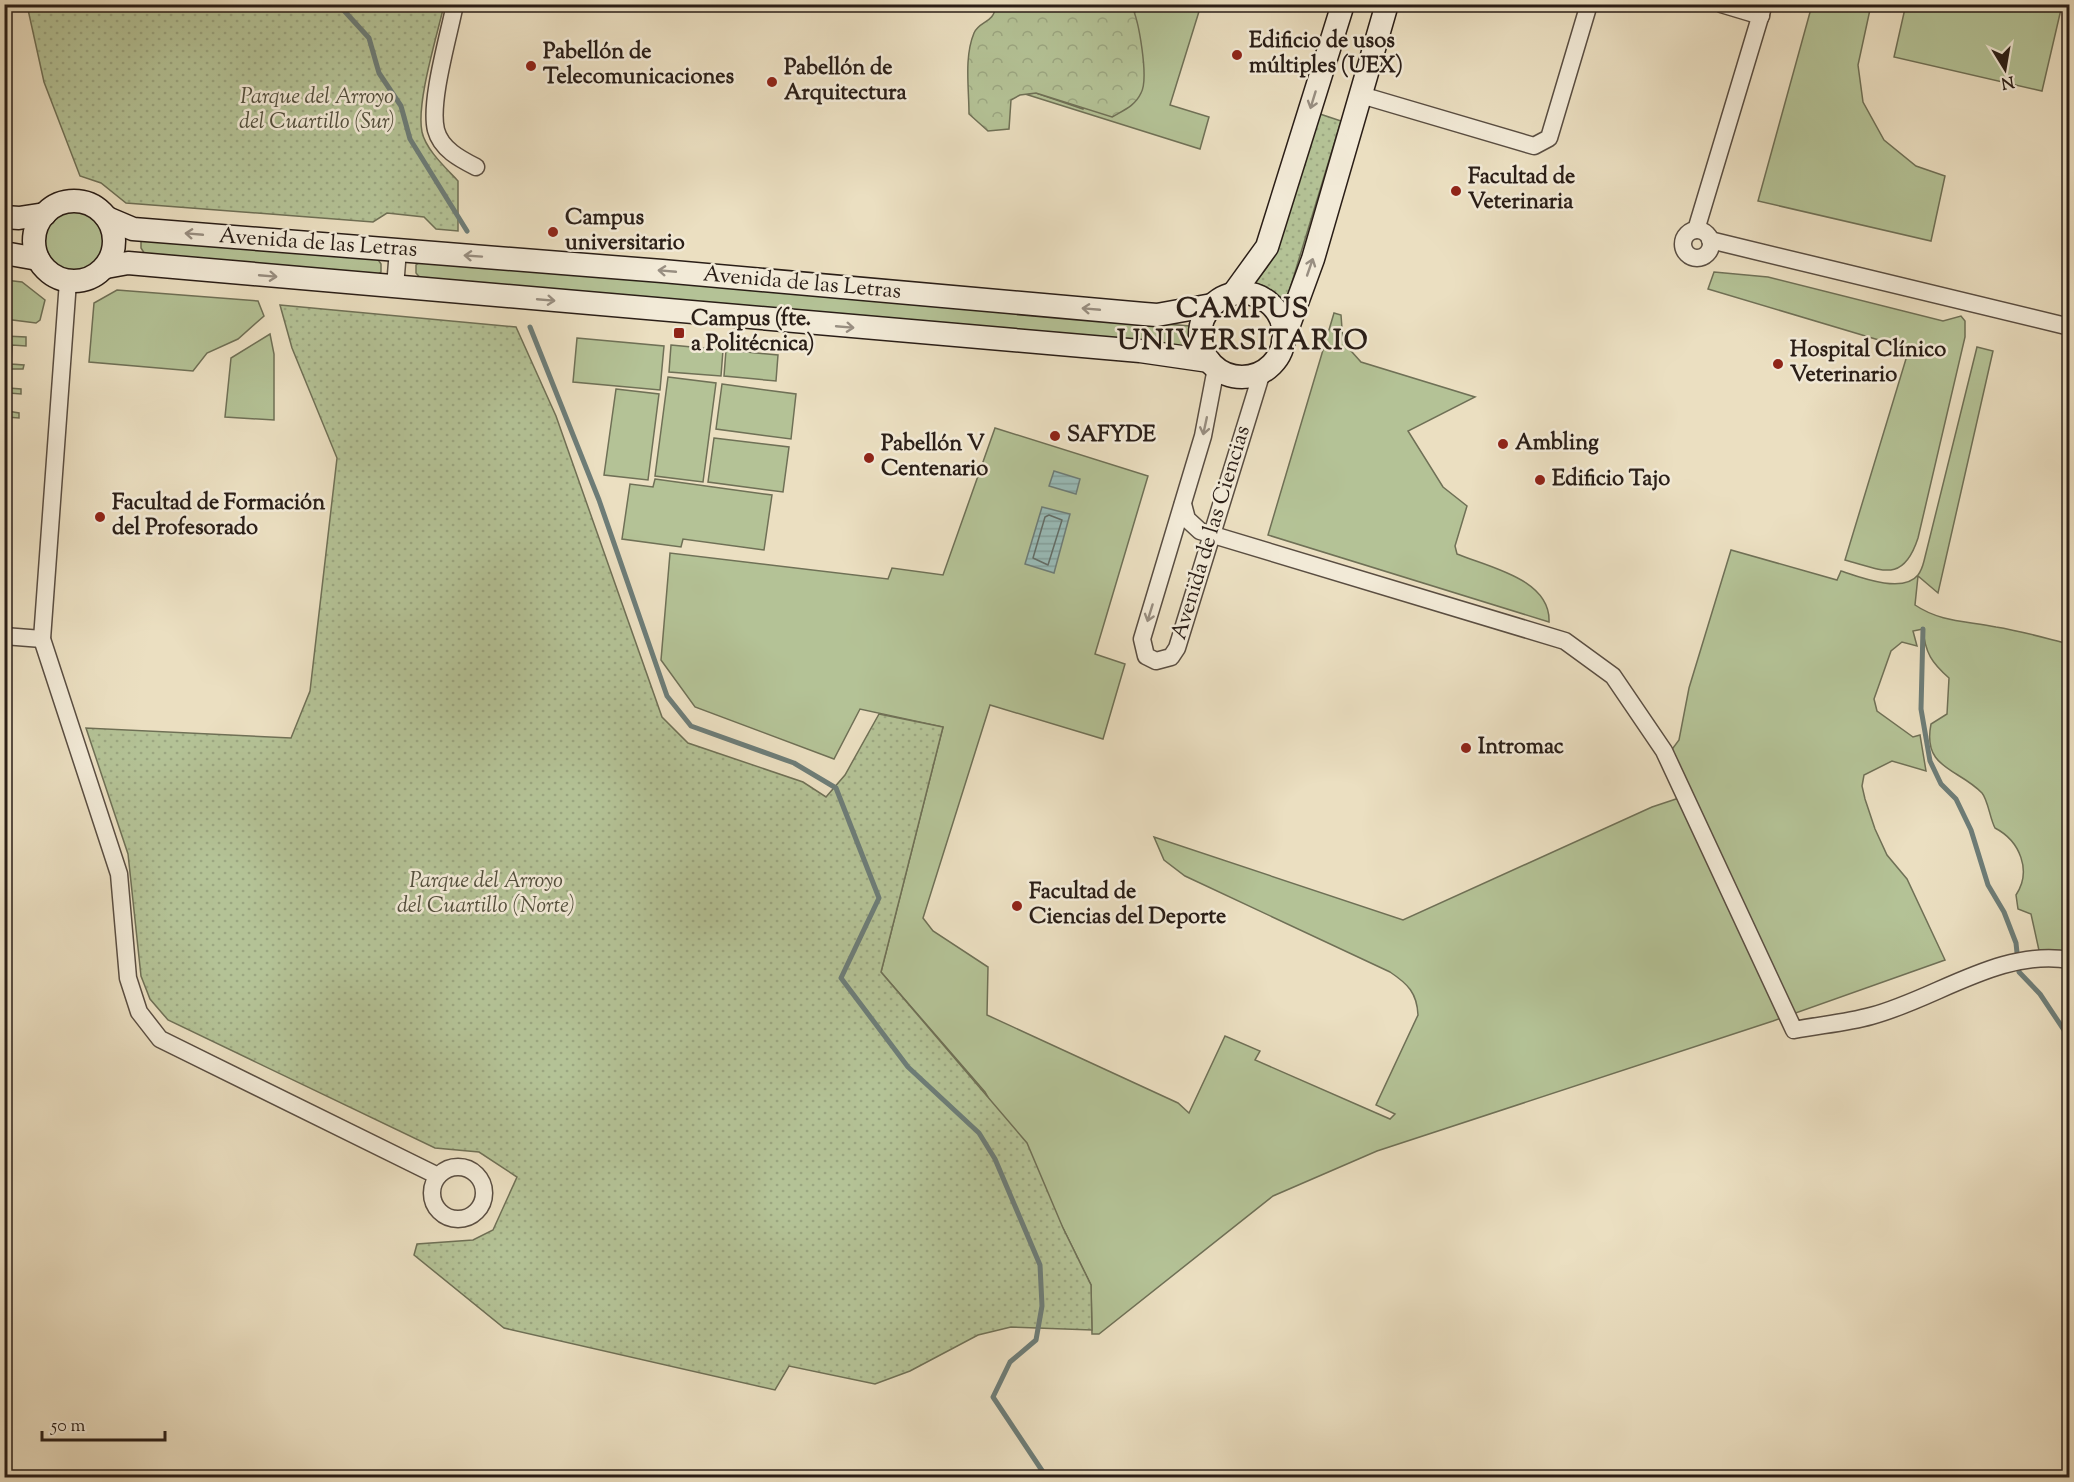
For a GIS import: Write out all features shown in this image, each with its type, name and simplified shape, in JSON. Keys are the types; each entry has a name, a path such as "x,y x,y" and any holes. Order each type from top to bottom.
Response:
{"main road":[{"path":"1343,4 1267,247 1233,294 1212,305 1202,321 1200,332 1203,350 1213,364 1239,377 1262,372 1276,359 1313,259 1387,4"},
{"path":"4,217 19,218 45,214 61,203 76,201 91,204 107,218 112,227 115,243 106,267 86,280 68,281 48,272 38,259 34,237 45,214"},
{"name":"Avenida de las Letras","path":"107,218 133,229 1144,314 1157,315 1212,305"},
{"path":"4,253 38,259"},
{"name":"Avenida de las Letras","path":"106,267 128,263 1140,351 1213,364"},
{"path":"1233,294 1251,294 1273,306 1282,323 1283,341"}],"street":[{"path":"455,4 435,104 436,131 453,156 476,167"},
{"path":"1360,95 1534,146 1550,138 1589,4"},
{"path":"1721,4 1763,10 1696,230 1685,237 1684,250 1695,258 1709,247 1748,249 2070,327"},
{"path":"1696,230 1705,233 1709,247"},
{"path":"395,287 398,250"},
{"path":"68,281 42,639 119,874 128,978 139,1012 160,1039 438,1176"},
{"name":"Avenida de las Ciencias","path":"1213,364 1203,436 1142,639 1145,652 1150,658 1165,660 1177,648 1262,372"},
{"path":"1183,504 1192,526 1211,534 1565,641 1613,676 1664,751 1794,1030 1872,1016 2007,964 2029,960 2070,960"},
{"path":"4,636 42,639"}],"green space":[{"path":"1906,4 2062,5 2042,91 1894,57"},
{"name":"Parque del Arroyo del Cuartillo (Sur)","path":"27,5 444,5 424,87 421,119 424,139 437,158 458,181 458,231 436,229 424,217 387,213 373,222 126,203 101,183 80,176 44,82"},
{"path":"996,5 1131,5 1140,35 1143,63 1143,86 1139,97 1129,107 1112,117 1036,93 1020,95 1011,100 1009,129 988,131 969,114 968,62 974,33 993,16"},
{"path":"1131,5 1201,5 1170,105 1209,117 1200,149 1025,94 1036,93 1083,109 1135,12"},
{"path":"1812,5 1871,5 1858,65 1863,102 1884,140 1916,166 1945,176 1931,241 1758,201"},
{"path":"1317,113 1341,121 1285,305 1267,287 1255,283 1267,267 1275,249"},
{"path":"69,211 81,211 92,216 100,224 105,241 103,253 92,266 81,271 69,271 58,266 50,258 45,247 45,235 50,224 58,216"},
{"path":"147,237 377,258 381,264 381,272 375,276 146,256 141,248 141,242"},
{"path":"422,261 1190,326 1190,349 422,280 416,273 416,265"},
{"path":"1714,272 1768,277 1943,321 1961,316 1965,321 1965,337 1918,538 1912,553 1898,568 1880,570 1845,560 1909,349 1708,289"},
{"path":"5,280 22,282 45,300 40,320 36,323 5,319"},
{"path":"117,290 258,301 264,316 238,339 207,353 193,371 89,362 94,303"},
{"name":"Parque del Arroyo del Cuartillo (Norte)","path":"280,305 516,327 556,416 662,717 688,743 803,782 826,797 845,775 879,714 943,727 881,972 1027,1143 1063,1228 1091,1285 1092,1330 1011,1327 978,1335 910,1371 875,1384 789,1366 775,1390 504,1328 414,1255 417,1244 473,1240 493,1230 517,1177 479,1152 435,1148 168,1020 150,999 141,976 128,854 86,728 291,738 310,691 337,458 292,348"},
{"path":"1334,313 1341,315 1343,342 1361,362 1475,397 1408,431 1443,487 1467,506 1455,546 1457,554 1500,570 1529,585 1540,595 1547,607 1549,622 1268,535"},
{"path":"270,334 274,354 274,420 225,417 231,358"},
{"path":"5,336 26,337 26,346 12,345 11,364 24,365 23,369 11,369 9,388 21,389 21,394 9,393 7,411 19,413 19,418 6,417 5,434"},
{"path":"577,338 664,346 660,390 573,382"},
{"path":"671,345 723,350 721,376 669,372"},
{"path":"1977,347 1993,351 1938,593 1918,576 1915,605 1944,618 2015,630 2069,644 2069,956 2040,955 2031,914 2018,909 2016,895 2021,886 2023,867 2017,849 2004,834 1995,828 1982,793 1944,766 1932,750 1931,724 1947,714 1949,678 1930,657 1923,629 1913,631 1917,646 1902,642 1891,651 1874,699 1877,711 1913,737 1920,735 1926,771 1892,761 1864,775 1862,786 1875,829 1887,855 1907,879 1945,960 1773,1021 1377,1151 1273,1196 1099,1334 1092,1334 1091,1285 1063,1228 985,1092 881,972 943,727 860,709 834,759 695,707 661,660 670,553 888,579 892,568 943,575 995,428 1148,476 1095,654 1125,664 1103,739 990,705 923,918 933,931 988,967 987,1015 1178,1103 1189,1113 1225,1036 1260,1051 1255,1060 1390,1119 1395,1114 1376,1105 1418,1015 1416,1001 1407,985 1390,972 1185,876 1164,860 1154,837 1403,920 1652,807 1688,795 1670,752 1679,740 1689,688 1731,550 1837,580 1841,571 1869,580 1892,584 1911,581 1918,575 1924,561"},
{"path":"726,350 778,355 776,381 724,376"},
{"path":"668,377 716,383 703,482 655,476"},
{"path":"722,384 796,394 791,439 716,429"},
{"path":"616,389 659,394 648,480 604,475"},
{"path":"714,438 789,447 783,492 708,482"},
{"path":"655,479 772,495 764,550 683,539 681,547 622,539 630,484 653,487"}],"water":[{"path":"1054,471 1080,479 1076,494 1049,486"},
{"path":"1042,507 1070,514 1054,573 1025,564"}],"waterway":[{"path":"338,4 369,38 379,73 401,106 410,139 467,231"},
{"path":"530,327 599,500 667,696 691,726 794,763 836,788 879,898 841,978 908,1067 979,1133 995,1159 1040,1265 1042,1306 1036,1340 1010,1362 993,1397 1047,1478"},
{"path":"1923,629 1921,709 1930,761 1941,784 1956,799 1971,830 1988,885 2004,912 2016,943 2019,972 2040,994 2070,1039"}],"place":[{"name":"Edificio de usos múltiples (UEX)","path":"1237,55"},
{"name":"Pabellón de Telecomunicaciones","path":"531,66"},
{"name":"Pabellón de Arquitectura","path":"772,82"},
{"name":"Facultad de Veterinaria","path":"1456,191"},
{"name":"Campus universitario","path":"553,232"},
{"name":"Campus (fte. a Politécnica)","path":"679,333"},
{"name":"Hospital Clínico Veterinario","path":"1778,364"},
{"name":"SAFYDE","path":"1055,436"},
{"name":"Ambling","path":"1503,444"},
{"name":"Pabellón V Centenario","path":"869,458"},
{"name":"Edificio Tajo","path":"1540,480"},
{"name":"Facultad de Formación del Profesorado","path":"100,517"},
{"name":"Intromac","path":"1466,748"},
{"name":"Facultad de Ciencias del Deporte","path":"1017,906"}],"district":[{"name":"CAMPUS UNIVERSITARIO","path":"1243,326"}]}
